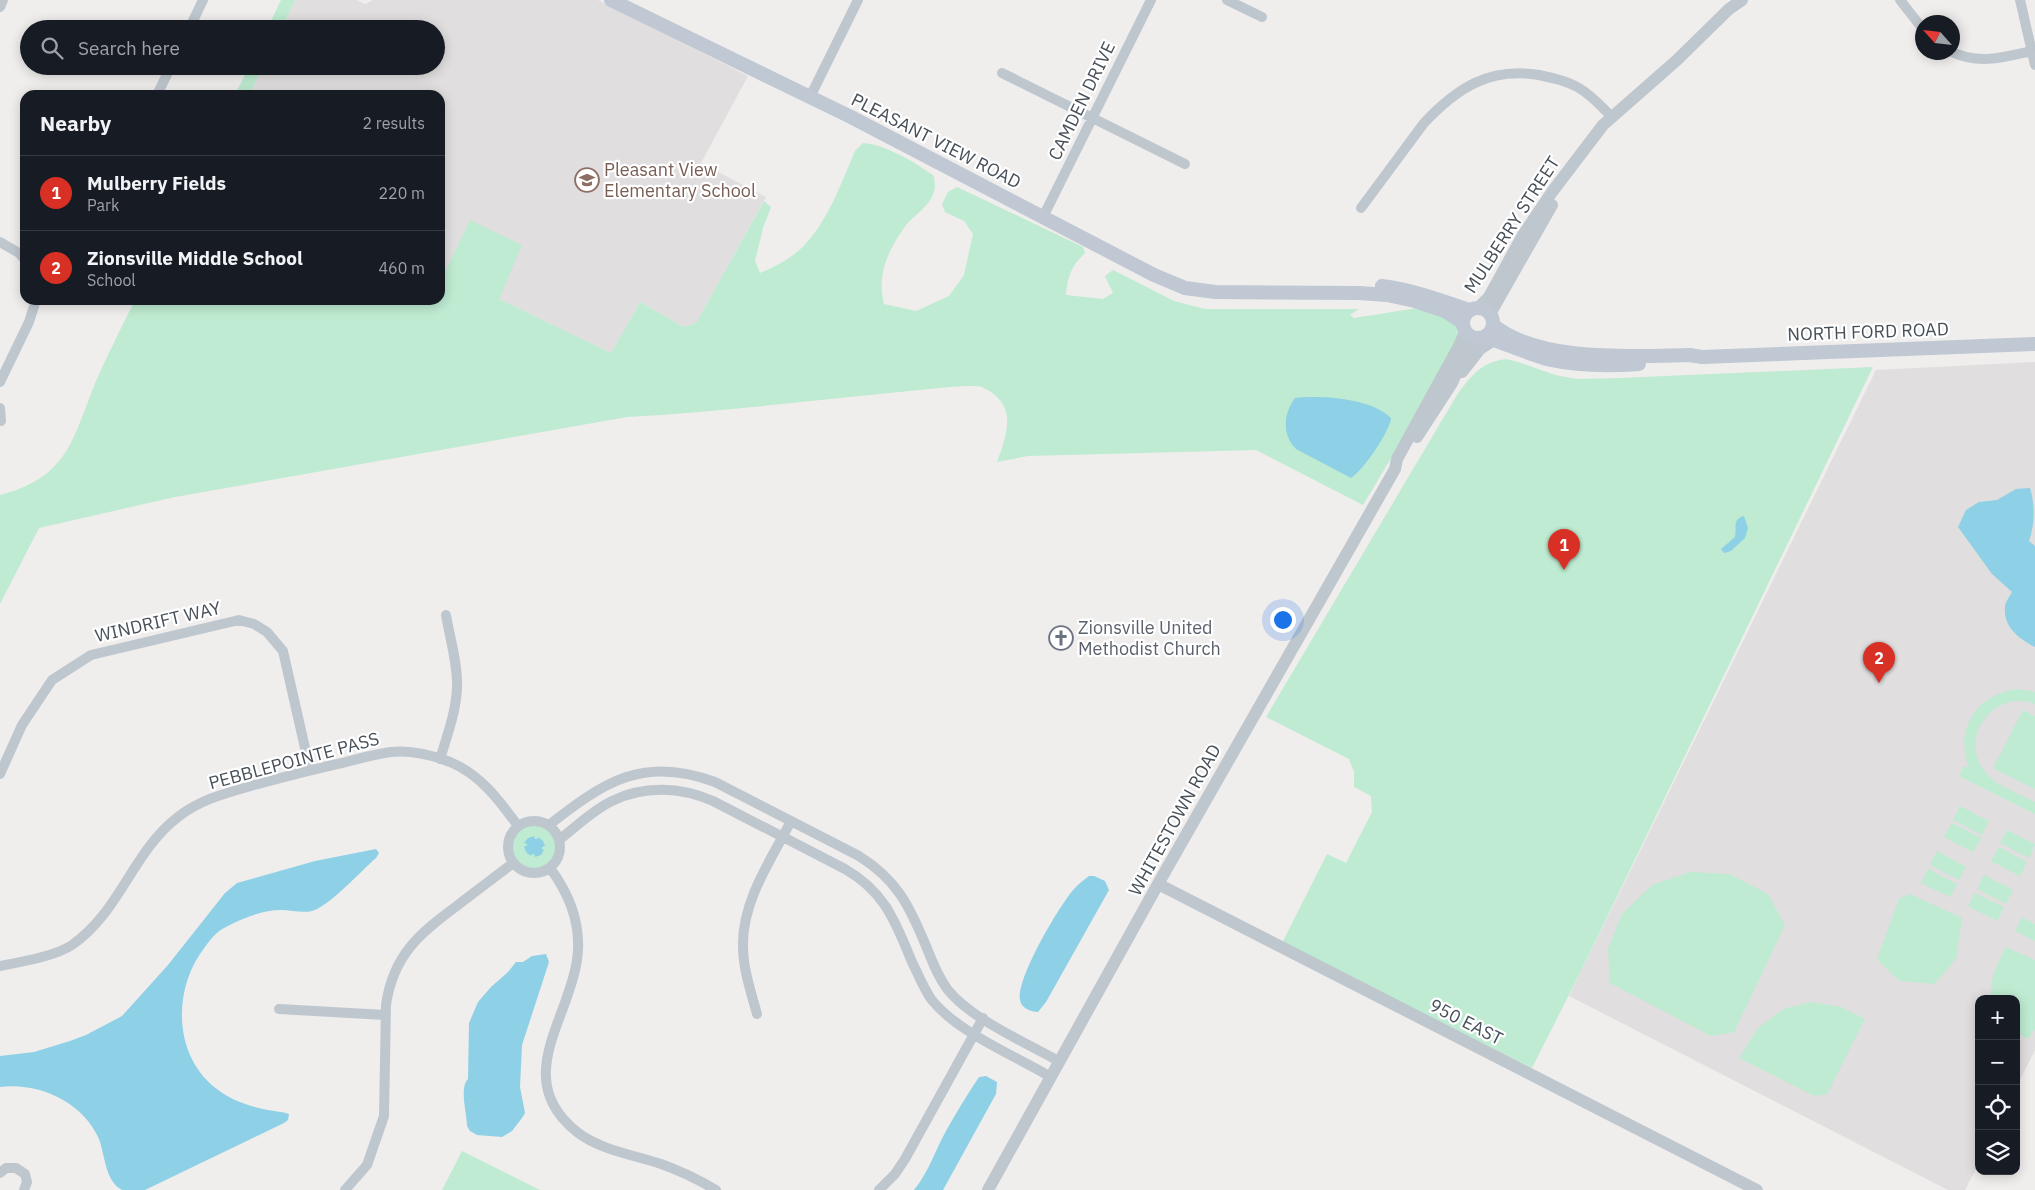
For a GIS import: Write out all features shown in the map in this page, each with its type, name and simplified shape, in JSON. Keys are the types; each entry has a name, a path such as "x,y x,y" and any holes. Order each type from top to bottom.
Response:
{"main road":[{"name":"PLEASANT VIEW ROAD","path":"611,0 810,97 1043,216 1154,276 1185,288 1215,292 1249,291 1261,293 1359,293 1386,295 1445,311 1479,325"},
{"name":"NORTH FORD ROAD","path":"1479,325 1525,342 1594,355 1690,355 1702,357 2035,344"}],"street":[{"path":"0,7 3,0"},
{"path":"193,20 203,0"},
{"path":"810,97 858,0"},
{"name":"CAMDEN DRIVE","path":"1043,216 1150,0"},
{"path":"1227,0 1262,17"},
{"name":"MULBERRY STREET","path":"1479,325 1575,160 1610,116 1677,60 1729,9 1742,0"},
{"path":"1900,0 1915,19"},
{"path":"2020,0 2035,65"},
{"path":"1960,55 1986,60 2032,51"},
{"path":"1002,73 1186,164"},
{"path":"1361,208 1424,122 1461,89 1483,79 1512,73 1529,74 1563,81 1579,88 1594,99 1610,116"},
{"path":"159,90 166,75"},
{"path":"0,242 20,254"},
{"path":"0,382 29,322 34,305"},
{"name":"WHITESTOWN ROAD","path":"1452,383 1460,376 1480,348 1479,325"},
{"name":"WHITESTOWN ROAD","path":"1395,469 1403,462 1452,383 1479,325"},
{"name":"WHITESTOWN ROAD","path":"988,1190 1158,884 1395,469 1397,459 1459,346 1479,325"},
{"path":"0,408 2,422"},
{"path":"440,759 453,714 457,689 456,672 446,615"},
{"name":"WINDRIFT WAY","path":"0,774 22,726 52,680 91,654 239,620 254,624 267,632 283,651 310,770"},
{"name":"PEBBLEPOINTE PASS","path":"0,966 34,959 72,945 104,916 154,840 178,817 209,798 310,770 391,752 412,752 440,759 464,769 482,782 496,796 518,826"},
{"path":"549,825 588,794 611,782 632,775 658,771 685,773 708,780 859,856 877,868 902,896 910,909 942,982 961,1004 1060,1062"},
{"path":"560,839 613,800 636,792 680,791 702,796 852,873 877,893 893,917 920,980 931,998 954,1022 1051,1077"},
{"path":"534,820 549,825 555,830 560,839 561,848 559,856 550,868 541,872 531,873 524,871 513,863 509,855 510,835 518,826 534,820"},
{"path":"757,1014 744,962 744,931 750,903 791,821"},
{"path":"345,1190 367,1165 384,1116 386,1015 392,980 398,965 411,944 432,924 513,863"},
{"path":"550,868 560,881 571,904 576,920 578,943 574,975 550,1044 546,1062 547,1084 554,1105 567,1123 585,1138 671,1167 716,1190"},
{"name":"950 EAST","path":"1158,884 1757,1190"},
{"path":"279,1009 386,1015"},
{"path":"879,1190 894,1174 905,1158 983,1018"},
{"path":"0,1173 6,1168 16,1168 25,1174 27,1182 24,1190"}],"shaded area":[{"name":"Pleasant View Elementary School","path":"295,0 356,0 365,4 373,0 598,0 748,76 701,163 766,197 696,323 684,327 640,302 611,353 499,299 470,220 445,272 445,90 251,90 259,75 445,75 445,20 285,20"},
{"path":"2035,362 2035,1050 2020,1080 2020,995 1975,995 1975,1171 1965,1190 1948,1190 1569,996 1876,370"}],"green space":[{"path":"281,0 295,0 285,20 271,20"},
{"path":"245,75 259,75 251,90 237,90"},
{"path":"863,143 872,144 890,150 934,176 935,188 932,197 904,228 888,255 882,283 884,304 916,311 949,296 964,275 973,234 964,221 945,212 942,204 948,192 957,187 1083,247 1085,253 1071,272 1066,295 1103,299 1113,293 1105,276 1113,270 1174,301 1205,309 1359,309 1350,315 1354,318 1424,307 1457,323 1458,339 1363,505 1256,450 1028,456 997,462 1007,430 1005,410 1001,402 982,387 956,387 627,417 175,497 39,528 0,604 0,495 24,487 43,476 57,464 68,449 100,372 133,305 445,305 445,272 470,220 522,245 499,299 611,353 640,302 684,327 696,323 764,201 771,207 763,228 755,261 760,273 792,256 808,241 823,221 855,151"},
{"path":"1506,359 1555,375 1577,379 1873,367 1581,971 1532,1068 1282,943 1327,854 1346,863 1372,812 1371,796 1354,787 1354,772 1349,759 1266,717 1457,395 1477,371 1490,363"},
{"path":"2019,689 2035,692 2035,704 2021,701 2007,703 1995,709 1985,718 1979,729 1976,742 1977,756 1983,769 1993,780 2035,802 2035,814 1959,776 1964,766 1969,768 1965,754 1965,740 1967,727 1973,715 1981,705 1991,698 2004,692"},
{"path":"2023,710 2035,716 2035,789 1993,768"},
{"path":"1960,806 1989,821 1982,835 1953,820"},
{"path":"1952,823 1981,838 1973,852 1944,837"},
{"path":"534,825 546,829 552,835 556,847 552,859 546,865 534,869 522,865 516,859 512,847 516,835 522,829"},
{"path":"2007,830 2035,844 2029,858 2000,843"},
{"path":"1999,847 2027,862 2020,876 1991,861"},
{"path":"1937,851 1966,867 1959,880 1930,865"},
{"path":"1928,869 1957,884 1950,897 1921,883"},
{"path":"1690,872 1729,874 1768,894 1785,925 1734,1032 1711,1036 1610,983 1608,949 1622,914 1652,885"},
{"path":"1984,875 2013,890 2006,904 1977,889"},
{"path":"1975,893 2004,907 1997,921 1968,906"},
{"path":"1910,894 1962,918 1956,959 1934,984 1899,981 1877,959 1899,899"},
{"path":"2022,917 2035,924 2035,941 2015,931"},
{"path":"2005,947 2035,960 2035,1029 2028,1039 2020,1034 2020,995 1990,995 1993,975"},
{"path":"1811,1002 1841,1007 1865,1019 1827,1094 1814,1096 1739,1058 1758,1028 1783,1009"},
{"path":"462,1151 540,1190 442,1190"}],"water":[{"path":"1295,398 1345,399 1371,406 1391,418 1386,432 1375,450 1362,468 1351,478 1296,449 1291,443 1286,431 1286,417"},
{"path":"2030,488 2034,514 2029,541 2035,546 2035,647 2013,632 2009,626 2005,607 2012,592 1992,574 1958,527 1966,510 1979,502 1997,500 2016,489"},
{"path":"1744,516 1748,528 1745,538 1731,551 1724,553 1721,549 1735,537 1736,522 1740,517"},
{"path":"534,836 535,839 538,837 543,841 545,846 542,847 544,850 541,855 535,857 534,854 531,856 526,852 524,846 527,846 524,843 528,838"},
{"path":"376,849 379,853 376,858 338,894 315,910 307,912 281,910 259,913 244,918 221,930 213,936 205,947 194,964 186,983 182,1003 182,1024 193,1062 205,1078 230,1098 263,1109 289,1114 288,1120 284,1123 145,1190 122,1190 116,1186 109,1174 99,1139 92,1126 71,1105 58,1097 30,1088 0,1087 0,1056 34,1052 70,1041 86,1035 122,1016 168,965 225,893 237,883 315,861"},
{"path":"1089,876 1105,881 1109,890 1046,1002 1038,1012 1029,1010 1022,1005 1020,1000 1021,990 1031,960 1049,926 1067,898 1077,885"},
{"path":"546,954 549,962 522,1045 520,1087 525,1113 512,1131 502,1137 477,1135 470,1131 467,1126 464,1101 464,1088 468,1079 469,1023 478,1002 516,962 523,962 532,956"},
{"path":"986,1076 997,1082 996,1094 943,1190 914,1190 966,1097 979,1077"}],"place":[{"name":"Pleasant View Elementary School","path":"587,180"},
{"name":"Mulberry Fields","path":"1564,570"},
{"name":"Zionsville United Methodist Church","path":"1061,638"},
{"name":"Zionsville Middle School","path":"1879,683"}]}
